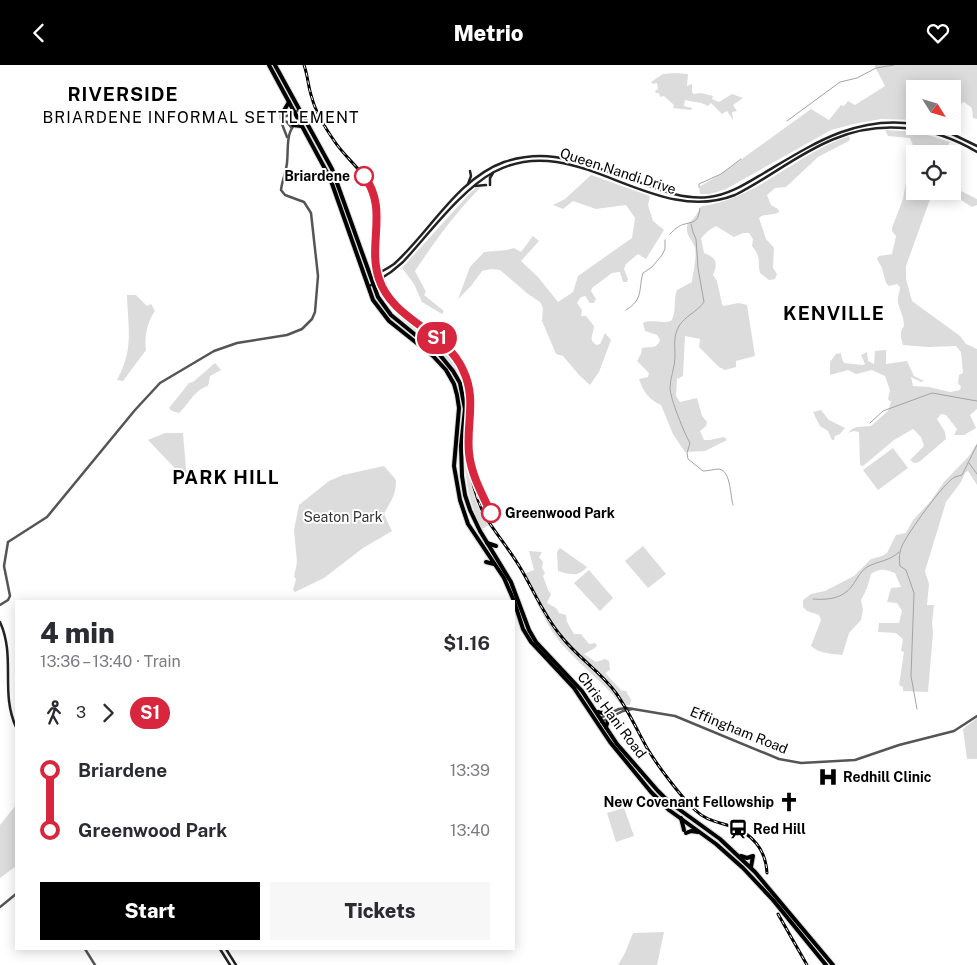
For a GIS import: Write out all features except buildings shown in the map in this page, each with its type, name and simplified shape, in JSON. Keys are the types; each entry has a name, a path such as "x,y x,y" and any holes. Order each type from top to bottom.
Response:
{"main road":[{"name":"Chris Hani Road","path":"269,65 330,178 373,300 381,312 433,356 456,389 458,402 454,466 460,500 468,524 504,578 514,600"},
{"name":"Chris Hani Road","path":"275,65 332,169 378,297 386,310 440,355 460,383 464,400 461,462 465,495 475,522 511,582 532,635 577,685 617,744 665,799 737,854 776,896 833,965"},
{"path":"282,121 282,114 288,102"},
{"name":"Queen Nandi Drive","path":"365,280 387,269 467,186 487,170 504,162 528,157 550,156 580,162 672,194 712,197 729,192 814,143 849,129 884,123 906,124"},
{"path":"292,127 301,126"},
{"name":"Queen Nandi Drive","path":"368,287 402,262 474,186 494,172 520,162 553,161 574,165 687,203 709,202 735,195 824,143 843,135 870,129 901,127 930,132 958,141 977,152"},
{"path":"954,135 977,146"},
{"path":"467,186 471,177 470,171"},
{"path":"490,185 490,178 494,172"},
{"path":"474,186 486,185"},
{"path":"411,338 418,337"},
{"path":"447,377 453,371"},
{"path":"487,543 496,546"},
{"path":"500,563 501,553"},
{"path":"486,562 494,564"},
{"name":"Chris Hani Road","path":"515,604 523,629 529,639 574,689 610,743 650,791 730,856 756,881 826,965"},
{"path":"0,622 7,647 5,687 7,702 15,725"},
{"path":"596,711 608,716 606,728"},
{"path":"680,817 685,832 700,832"},
{"path":"737,854 747,858 753,857 751,868"},
{"path":"221,950 230,965"},
{"path":"227,950 236,965"}],"street":[{"path":"282,121 299,110"},
{"path":"288,139 292,127 303,117"},
{"path":"282,121 287,122 292,127"},
{"path":"0,605 8,600 10,596 5,570 8,542 47,517 135,410 160,383 226,346 287,335 302,329 312,319 315,312 318,276 314,229 311,213 306,204 300,200 287,197 281,192 288,161 288,139 282,121"},
{"name":"Effingham Road","path":"596,722 623,708 677,716 779,759 802,763 849,761 892,747 954,731 977,716"},
{"path":"0,907 15,895"},
{"path":"86,950 95,965"}],"green space":[{"path":"874,65 977,65 977,119 973,118 972,108 964,102 961,104 961,80 906,80 906,120 881,119 831,130 726,189 710,194 700,194 699,187 721,174 811,109 829,120 841,105 844,106 848,101 855,105 885,86"},
{"path":"663,74 688,74 687,86 692,84 693,94 701,93 713,96 712,99 719,102 732,94 743,98 733,105 737,111 732,112 733,120 727,111 722,114 711,103 708,106 685,100 684,106 692,108 691,110 673,108 674,105 664,96 660,97 659,93 656,93 655,91 658,89 657,83 653,84 651,82"},
{"path":"885,130 906,131 906,135 928,135 950,142 948,145 913,145 910,138 888,136"},
{"path":"849,136 850,140 818,157 786,187 775,188 767,195 771,205 778,209 779,212 759,218 766,239 774,248 773,268 777,274 775,279 769,280 760,273 758,257 752,246 753,239 749,233 743,233 734,237 716,226 701,238 704,253 712,257 716,264 713,275 717,281 723,306 739,303 747,305 755,356 736,361 736,367 725,370 719,367 699,347 700,339 685,336 683,376 677,379 676,396 680,402 697,398 702,416 707,422 706,426 700,431 704,440 724,437 727,440 705,451 685,452 673,434 661,405 650,398 642,387 639,379 648,377 649,373 637,361 642,348 655,346 660,340 657,335 645,331 643,323 649,321 671,321 674,314 677,290 692,282 695,248 687,233 687,225 702,206 722,202 741,195 812,153"},
{"path":"591,175 650,196 648,205 653,221 664,230 646,259 638,254 626,264 624,269 628,279 627,282 623,282 620,272 612,273 592,288 591,291 596,299 594,303 590,303 585,296 581,297 577,303 582,310 581,316 586,316 594,326 592,341 597,345 600,344 605,333 611,340 599,372 590,385 563,356 556,354 542,321 543,308 540,302 500,270 482,271 458,299 470,267 484,252 514,248 521,252 533,236 539,241 521,261 538,277 558,302 573,292 578,276 632,238 635,218 626,205 596,209 573,201 563,209 553,205 565,199"},
{"path":"906,183 906,200 930,200 906,266 906,279 912,301 960,336 966,344 977,349 977,409 970,415 976,428 964,435 954,435 957,429 946,415 941,414 937,419 945,432 946,439 919,462 914,463 910,460 924,446 921,437 913,429 894,440 863,466 860,465 859,432 848,433 857,427 871,426 888,411 891,402 888,399 890,390 885,376 872,370 856,374 848,370 830,375 830,362 836,354 841,353 844,363 863,365 865,364 861,355 867,352 868,361 874,364 875,351 886,350 886,364 907,361 914,376 924,381 921,382 911,377 913,386 929,387 950,392 960,390 961,387 958,383 959,375 963,373 961,352 956,346 929,347 903,345 901,333 904,323 898,301 900,287 897,284 889,286 886,283 882,268 877,259 879,256 892,254 896,236 892,228 903,199"},
{"path":"481,187 446,227 415,271 426,292 424,295 444,311 442,314 422,302 414,284 402,268 471,192"},
{"path":"961,191 977,199 977,205 972,207 961,200"},
{"path":"382,283 397,304 409,314 432,327 431,329 457,358 468,378 471,390 472,417 468,416 466,393 459,375 448,359 389,306 378,289 378,285"},
{"path":"127,295 136,295 147,306 151,304 155,311 147,330 146,350 123,381 117,380 128,348"},
{"path":"215,363 221,370 210,376 208,386 195,394 179,413 172,411 169,408 189,383 193,382"},
{"path":"821,410 829,420 845,428 840,434 835,436 834,440 832,440 828,431 820,426 813,412"},
{"path":"165,433 183,433 186,469 190,484 148,440"},
{"path":"470,433 471,460 467,462 470,479 480,511 489,525 482,529 472,506 467,483 465,446 466,434"},
{"path":"977,443 977,485 968,471 946,502 925,571 929,584 927,605 934,605 928,692 903,691 903,687 899,685 904,652 901,651 903,639 896,633 878,632 879,623 899,623 902,611 897,603 887,602 891,588 901,587 895,573 883,570 871,574 861,600 863,610 861,620 849,633 842,655 821,652 811,646 821,620 819,615 807,611 803,607 803,600 811,594 825,591 854,576 871,559 887,553 896,535 906,533 913,520 930,502 944,482 969,456"},
{"path":"893,448 908,468 878,490 863,470"},
{"name":"Seaton Park","path":"384,466 396,480 394,494 384,514 392,531 363,548 324,578 295,592 293,590 297,562 294,530 299,505 329,481 343,475"},
{"path":"643,546 666,574 648,588 625,561"},
{"path":"560,548 587,567 577,574 558,571 557,552"},
{"path":"529,551 542,552 539,557 543,562 542,568 545,573 543,576 551,594 547,603 556,608 559,613 566,615 567,622 574,634 581,634 589,644 595,643 597,645 584,654 596,662 605,659 609,661 610,670 605,673 622,691 626,691 631,700 630,705 622,706 567,650 554,634 544,618 523,574 534,570"},
{"path":"589,570 613,598 600,611 574,583"},
{"path":"977,718 977,759 967,759 963,729"},
{"path":"15,806 15,867 0,878 0,825"},
{"path":"624,808 634,836 616,842 607,813"},
{"path":"664,932 657,965 618,965 633,933"}],"waterway":[{"path":"787,121 840,82 857,78 876,68 894,65"},
{"path":"699,187 699,184 721,174 741,159"},
{"path":"670,234 681,225 696,220 700,208"},
{"path":"691,224 696,239 698,268 704,302 684,319 677,330 675,361 670,388 672,400 690,443 687,453 688,459 703,471 719,469 726,474 733,505"},
{"path":"626,310 636,302 643,273 652,267 662,255 665,249 665,240"},
{"path":"870,423 883,411 932,393 977,401"},
{"path":"917,709 911,676 914,593 906,570 900,566 900,551 905,540 935,497 950,481 962,475 977,445"},
{"path":"969,463 977,474"},
{"path":"813,599 829,599 844,594 867,567 892,557 899,552"}],"railway":[{"path":"304,65 316,110 340,149 368,182 375,197 378,221 377,269 385,293 404,314 448,348 464,372 470,395 467,438 468,460 474,488 485,516 517,562 544,612 555,628 567,644 616,693 651,755 676,789 703,816 738,829 751,838 761,850 767,873"},
{"path":"778,914 807,965"}],"train":[{"name":"S1","path":"364,176 373,191 377,206 375,260 382,287 400,310 437,337 450,350 462,367 467,379 471,405 470,459 479,489 491,513"}],"place":[{"name":"Briardene","path":"364,176"},
{"name":"Greenwood Park","path":"491,513"},
{"name":"Redhill Clinic","path":"828,777"},
{"name":"New Covenant Fellowship","path":"789,802"},
{"name":"Red Hill","path":"738,829"}],"district":[{"name":"RIVERSIDE","path":"123,94"},
{"name":"BRIARDENE INFORMAL SETTLEMENT","path":"201,117"},
{"name":"KENVILLE","path":"834,313"},
{"name":"PARK HILL","path":"226,477"}]}
